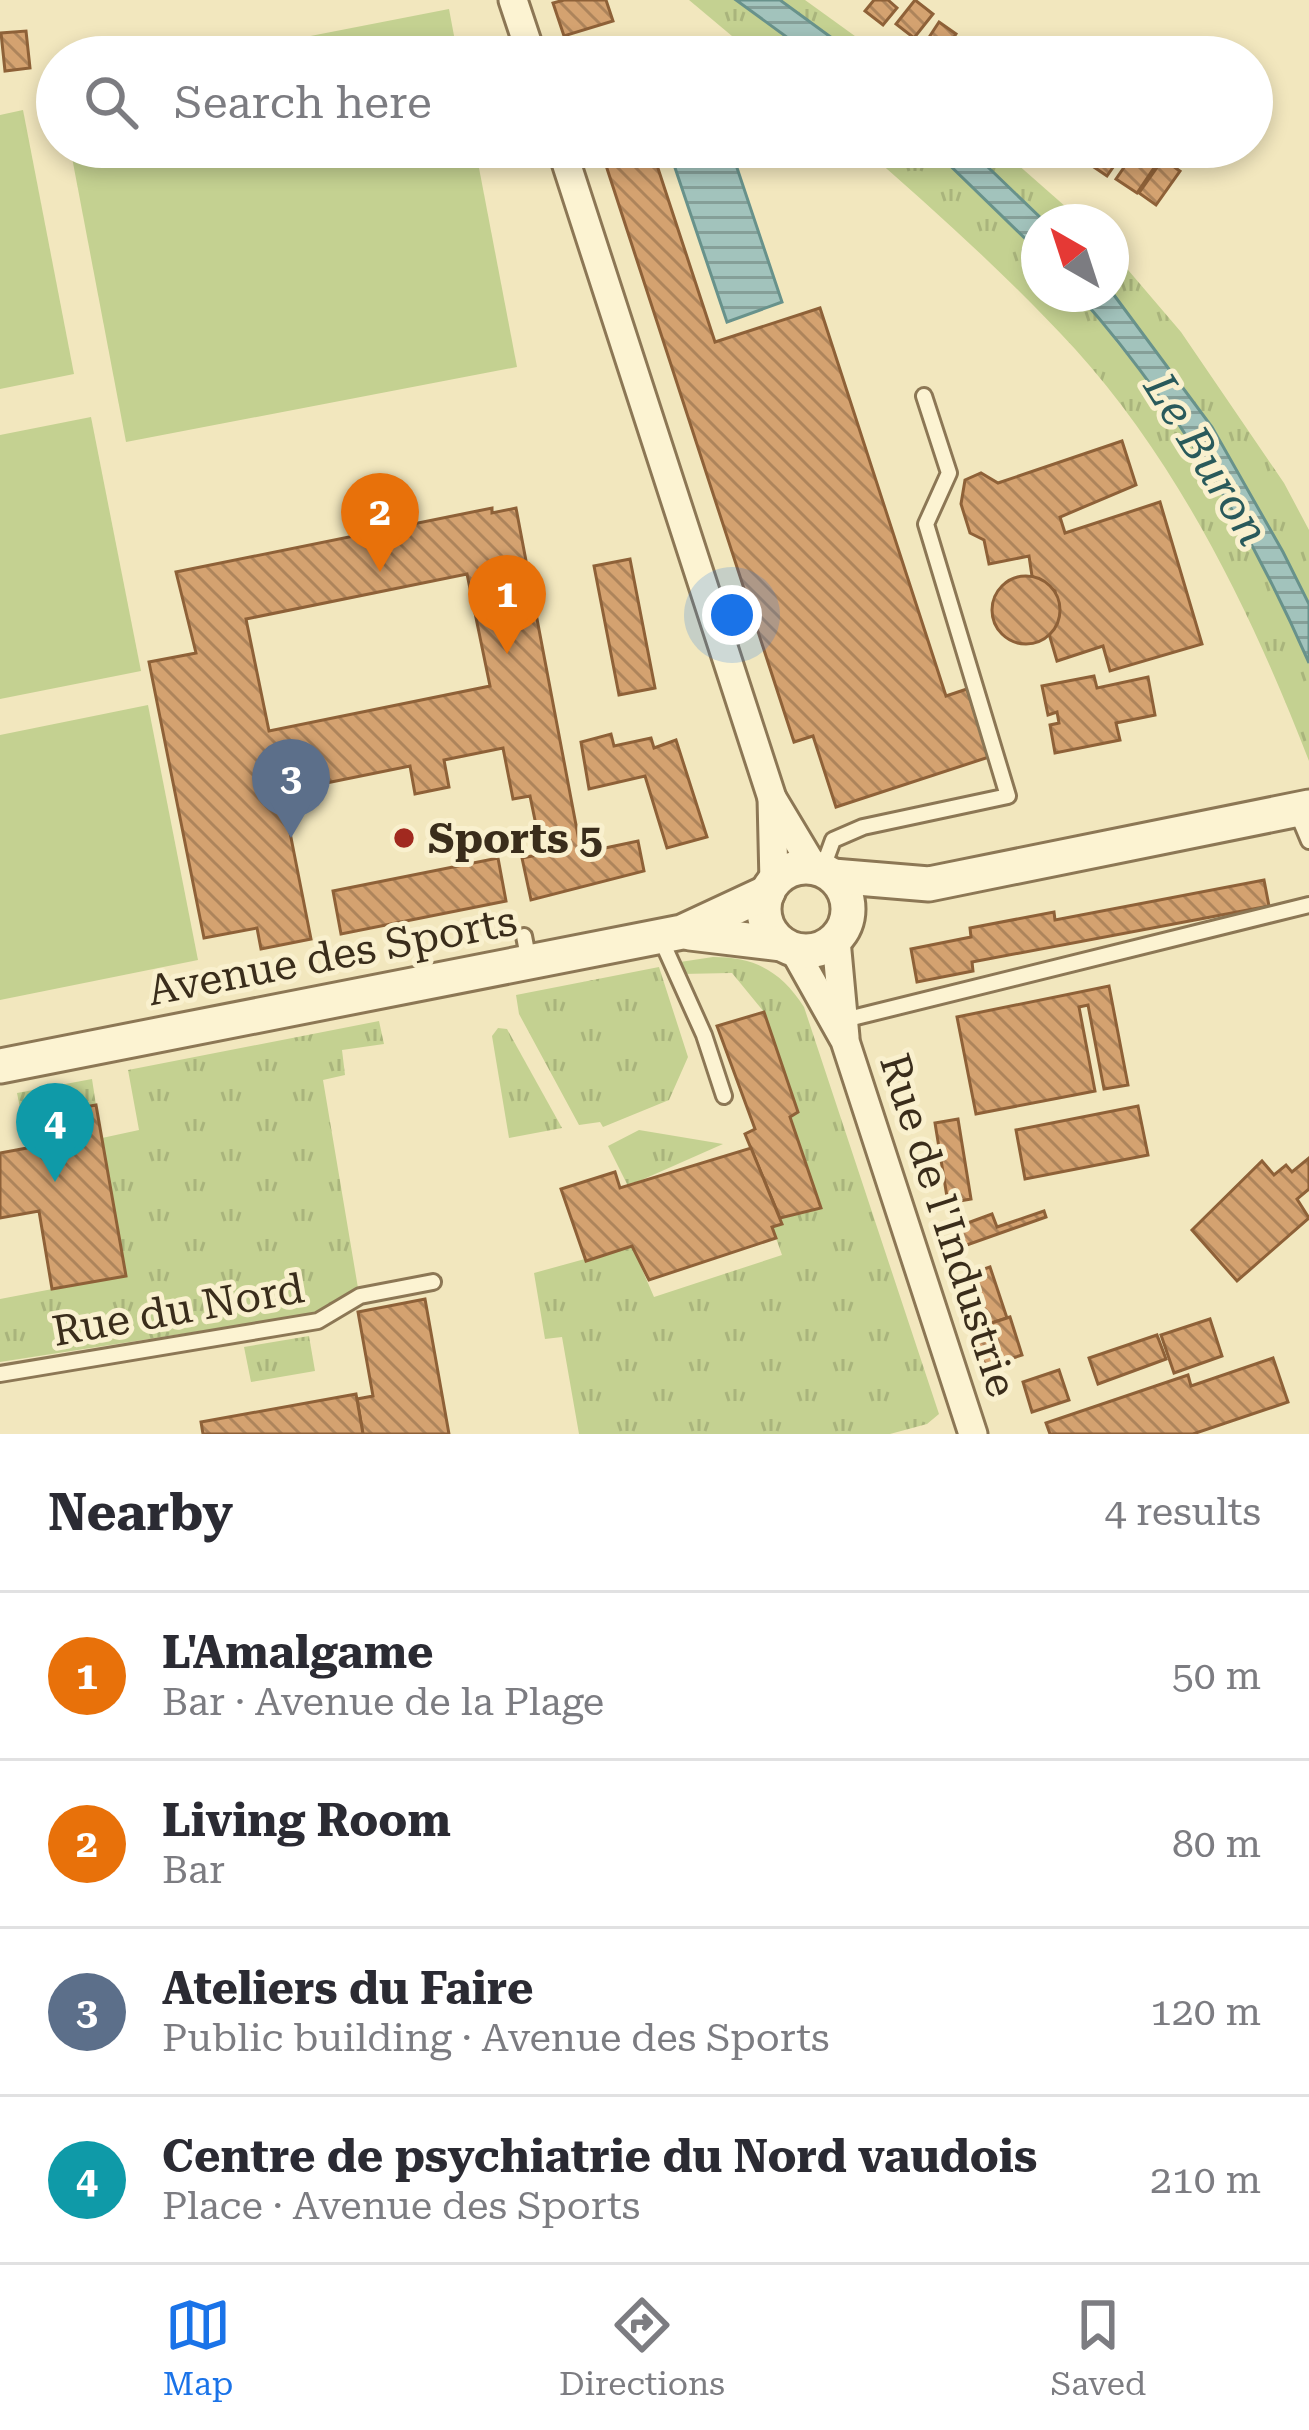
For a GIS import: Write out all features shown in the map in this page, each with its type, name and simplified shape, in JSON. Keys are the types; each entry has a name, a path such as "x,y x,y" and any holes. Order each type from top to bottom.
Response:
{"street":[{"path":"513,0 525,36"},
{"path":"568,168 772,798 823,871 847,895 840,934"},
{"path":"772,798 771,887 764,914 788,947 818,950 929,884"},
{"path":"771,887 794,869 929,884 1304,820"},
{"name":"Avenue des Sports","path":"671,935 771,887"},
{"name":"Rue de l'Industrie","path":"840,934 844,1030 966,1428"},
{"name":"Avenue des Sports","path":"0,1066 468,983 526,949 671,935 788,947"},
{"name":"Rue de l'Industrie","path":"788,947 844,1030"}],"lane":[{"path":"823,871 833,840 863,827 1009,796 926,524 949,473 924,396"},
{"path":"844,1030 1309,905"},
{"path":"671,935 724,1096"},
{"name":"Rue du Nord","path":"0,1374 318,1322 360,1296 433,1282"}],"green space":[{"path":"689,0 736,0 785,36 732,36"},
{"path":"780,0 805,0 855,36 829,36"},
{"path":"449,9 454,36 310,36"},
{"path":"23,110 74,374 0,389 0,115"},
{"path":"74,168 479,168 517,367 126,442"},
{"path":"885,168 953,168 1021,234 1021,294"},
{"path":"989,168 1022,168 1063,204 1026,204"},
{"path":"1129,271 1181,332 1284,483 1309,530 1309,604 1212,427 1127,312"},
{"path":"1040,312 1092,312 1172,412 1241,521 1309,663 1309,761 1264,652 1180,492 1113,394"},
{"path":"91,417 141,671 0,699 0,435"},
{"path":"148,705 198,960 0,1000 0,735"},
{"path":"713,957 766,968 804,1007 939,1414 927,1424 890,1434 579,1434 562,1337 545,1339 534,1273 632,1246 654,1297 782,1255 772,1227 781,1224 780,1218 821,1208 790,1117 798,1112 764,1012 732,973 681,974 680,962"},
{"path":"659,967 688,1057 669,1100 603,1127 600,1122 579,1125 519,1014 516,995"},
{"path":"379,1021 384,1044 342,1050 345,1075 323,1080 358,1288 317,1313 0,1362 0,1299 126,1275 102,1138 139,1130 128,1070"},
{"path":"498,1028 507,1029 562,1128 509,1138 492,1036"},
{"path":"92,1079 96,1105 22,1118 17,1093"},
{"path":"639,1130 723,1144 628,1186 608,1146"},
{"path":"309,1336 315,1371 251,1382 244,1347"}],"water":[{"path":"736,0 780,0 829,36 785,36"},
{"path":"675,168 737,168 782,302 727,322"},
{"path":"953,168 989,168 1026,204 1021,204 1021,234"},
{"name":"Le Buron","path":"1093,312 1127,312 1212,427 1309,604 1309,663 1236,516 1179,424"}],"building":[{"path":"606,0 613,21 564,36 553,3"},
{"path":"874,0 888,0 897,8 883,25 865,11"},
{"path":"915,0 933,14 916,36 896,24"},
{"path":"939,22 956,34 955,36 930,36"},
{"path":"26,31 30,68 5,71 1,33"},
{"path":"607,168 658,168 715,342 820,308 946,696 967,689 989,757 836,807 813,736 794,742"},
{"path":"1124,168 1154,168 1137,193 1116,179"},
{"path":"1157,168 1180,171 1156,205 1139,193"},
{"path":"1122,441 1136,485 1060,517 1065,533 1160,502 1202,644 1110,671 1103,646 1057,661 1049,634 1059,615 1055,591 1032,576 1029,556 989,564 984,540 970,533 961,504 965,480 981,473 998,483"},
{"path":"492,508 492,513 516,508 580,846 586,852 638,841 644,871 531,900 522,858 542,854 530,796 513,799 503,748 444,760 449,787 415,794 410,766 282,792 311,939 261,949 257,928 204,938 149,662 196,653 176,572","holes":["467,574 490,686 269,731 246,619"]},
{"path":"630,559 655,688 619,695 594,566"},
{"path":"1026,576 1050,586 1060,610 1050,634 1026,644 1002,634 992,610 1002,586"},
{"path":"1094,676 1097,688 1148,677 1155,715 1116,723 1120,740 1055,753 1050,725 1059,723 1057,712 1048,715 1042,686"},
{"path":"611,734 614,746 651,738 654,748 676,740 707,837 667,848 645,776 589,789 581,742"},
{"path":"498,858 506,901 341,934 333,891"},
{"path":"1264,880 1269,906 972,962 973,971 917,982 911,949 971,937 970,928 1054,912 1055,920"},
{"path":"1109,986 1128,1085 1104,1089 1088,1005 1079,1007 1095,1091 976,1114 957,1017"},
{"path":"764,1012 798,1112 790,1117 821,1208 780,1218 745,1134 755,1129 717,1026"},
{"path":"96,1105 126,1276 52,1289 39,1211 0,1218 0,1153 27,1148 22,1118"},
{"path":"1138,1106 1148,1155 1025,1179 1016,1130"},
{"path":"958,1119 971,1199 948,1203 935,1123"},
{"path":"751,1148 782,1224 772,1227 776,1238 649,1280 632,1246 586,1261 561,1189 615,1172 620,1188"},
{"path":"1309,1158 1309,1189 1297,1199 1309,1218 1237,1281 1192,1230 1262,1161 1274,1175 1286,1165 1292,1172"},
{"path":"1044,1211 1046,1217 961,1247 954,1228 992,1214 997,1227"},
{"path":"990,1267 1007,1318 970,1330 955,1279"},
{"path":"425,1299 449,1434 363,1434 357,1399 373,1396 358,1312"},
{"path":"1010,1317 1022,1355 982,1368 970,1330"},
{"path":"1210,1319 1222,1356 1174,1373 1161,1335"},
{"path":"1157,1335 1166,1359 1098,1384 1089,1358"},
{"path":"1273,1358 1288,1402 1193,1434 1050,1434 1046,1423 1188,1375 1191,1386"},
{"path":"1059,1370 1069,1400 1032,1412 1023,1382"},
{"path":"356,1394 363,1434 203,1434 201,1422"}],"place":[{"name":"Living Room","path":"380,572"},
{"name":"L'Amalgame","path":"507,654"},
{"name":"Ateliers du Faire","path":"291,838"},
{"name":"Sports 5","path":"404,838"},
{"name":"Centre de psychiatrie du Nord vaudois","path":"55,1182"}]}
